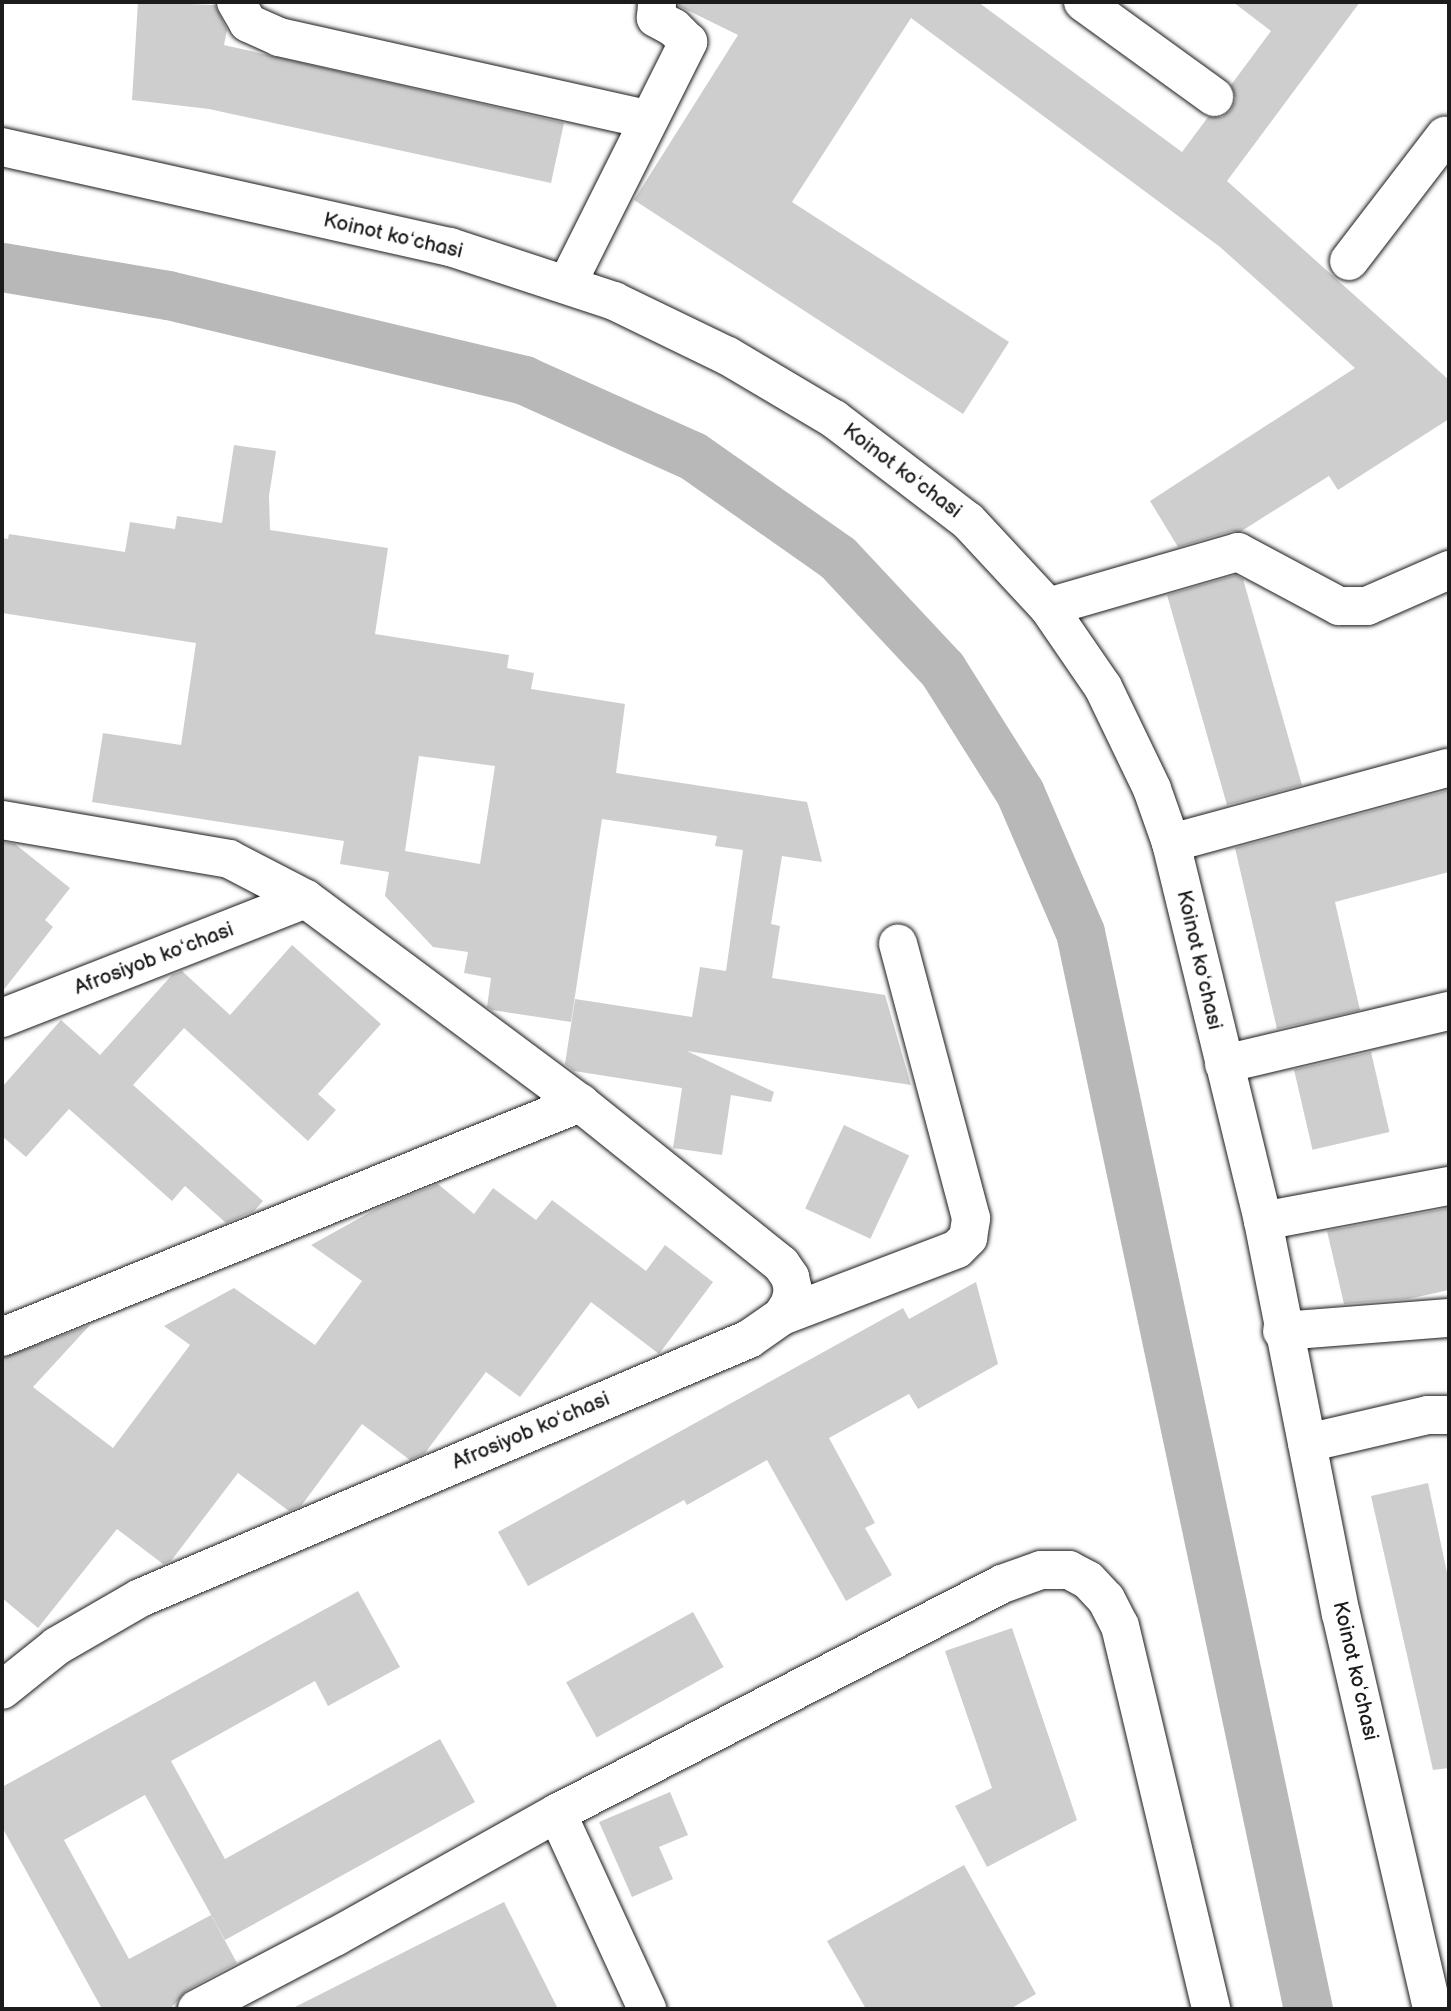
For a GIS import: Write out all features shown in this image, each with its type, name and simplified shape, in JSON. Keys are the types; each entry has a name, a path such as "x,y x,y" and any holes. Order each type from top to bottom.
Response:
{"street":[{"path":"236,2 248,23 279,37 647,119"},
{"path":"567,284 647,119 688,42 674,28 656,18 657,2"},
{"path":"1083,2 1214,97"},
{"path":"1349,261 1448,144"},
{"name":"Koinot koʻchasi","path":"2,147 450,247 614,301 727,356 834,419 968,521 1048,607 1103,687 1152,789 1171,843 1262,1221 1341,1614 1432,2009"},
{"path":"1048,607 1238,552 1339,606 1367,606 1449,570"},
{"path":"1171,843 1447,768"},
{"path":"2,820 229,859 306,899 580,1103 782,1264 793,1290 782,1316"},
{"name":"Afrosiyob koʻchasi","path":"2,1018 306,899"},
{"name":"Afrosiyob koʻchasi","path":"2,1690 57,1646 140,1598 749,1339 782,1316 957,1249 968,1238 971,1218 898,944"},
{"path":"1224,1064 1449,1011"},
{"path":"2,1337 580,1103"},
{"path":"1262,1221 1449,1186"},
{"path":"1282,1331 1449,1318"},
{"path":"1307,1443 1428,1415 1449,1415"},
{"path":"197,2009 335,1937 557,1812 1002,1584 1041,1570 1069,1570 1088,1580 1106,1599 1120,1626 1211,2009"},
{"path":"557,1812 647,2009"}],"building":[{"path":"138,2 215,5 227,30 224,45 564,123 551,183 209,109 132,100"},
{"path":"679,2 978,2 1182,152 1208,117 1222,117 1231,110 1236,99 1231,85 1271,31 1233,2 1360,2 1227,181 1449,380 1449,419 1338,490 1329,476 1240,532 1232,531 1178,547 1150,501 1355,368 1220,247 911,18 792,202 1009,342 963,414 634,200 738,35 679,6"},
{"path":"234,445 276,451 269,496 270,530 388,548 375,634 509,655 507,668 534,673 531,689 625,704 616,773 807,802 822,862 782,856 771,924 780,926 772,978 885,995 911,1085 687,1051 774,1092 771,1102 731,1095 722,1155 673,1148 682,1088 574,1071 565,1064 575,999 692,1017 700,967 726,971 743,850 715,846 717,836 602,819 571,1022 487,1007 491,978 464,973 468,952 433,947 385,896 389,872 340,864 344,841 92,802 103,733 181,745 196,643 2,613 2,538 8,539 9,534 125,552 130,522 175,529 177,516 222,523","holes":["419,756 495,766 480,864 405,851"]},
{"path":"1236,575 1243,579 1302,785 1227,805 1167,595"},
{"path":"1449,790 1449,872 1335,902 1360,1010 1277,1029 1235,848"},
{"path":"2,842 15,844 70,888 45,920 53,927 2,992"},
{"path":"292,945 381,1024 318,1094 336,1110 308,1141 184,1028 133,1085 263,1201 254,1211 226,1223 185,1186 172,1201 69,1109 26,1157 2,1136 2,1087 61,1020 100,1055 172,975 182,971 230,1015"},
{"path":"1371,1052 1389,1132 1312,1150 1294,1070"},
{"path":"844,1125 909,1155 870,1239 805,1208"},
{"path":"438,1184 474,1214 493,1188 536,1220 552,1200 646,1271 665,1245 713,1282 659,1354 591,1302 520,1397 486,1372 425,1453 410,1460 362,1424 301,1506 289,1511 238,1473 171,1561 163,1564 117,1529 38,1628 2,1598 2,1358 90,1325 33,1387 113,1448 190,1345 164,1326 234,1288 315,1345 362,1281 311,1245 378,1208"},
{"path":"1449,1208 1449,1290 1408,1299 1344,1304 1327,1231"},
{"path":"976,1282 998,1364 918,1409 909,1394 829,1438 875,1523 865,1528 892,1575 846,1601 767,1460 687,1505 684,1500 528,1586 498,1532 903,1308 909,1319"},
{"path":"1428,1483 1449,1582 1449,1768 1433,1770 1371,1496"},
{"path":"358,1591 400,1667 328,1706 315,1681 171,1761 225,1859 440,1739 475,1802 225,1940 145,1795 64,1840 129,1959 211,1915 237,1963 187,1990 170,2009 102,2009 2,1827 2,1787"},
{"path":"693,1612 724,1667 597,1737 566,1682"},
{"path":"1012,1628 1077,1820 987,1867 955,1806 992,1788 945,1651"},
{"path":"670,1792 688,1835 659,1847 673,1879 632,1897 599,1822"},
{"path":"964,1865 1036,1994 1010,2009 866,2009 827,1941"},
{"path":"504,1902 558,2009 291,2009 430,1939"}],"waterway":[{"path":"2,267 168,295 524,380 693,456 838,558 942,669 1020,793 1080,932 1308,2009"}]}
